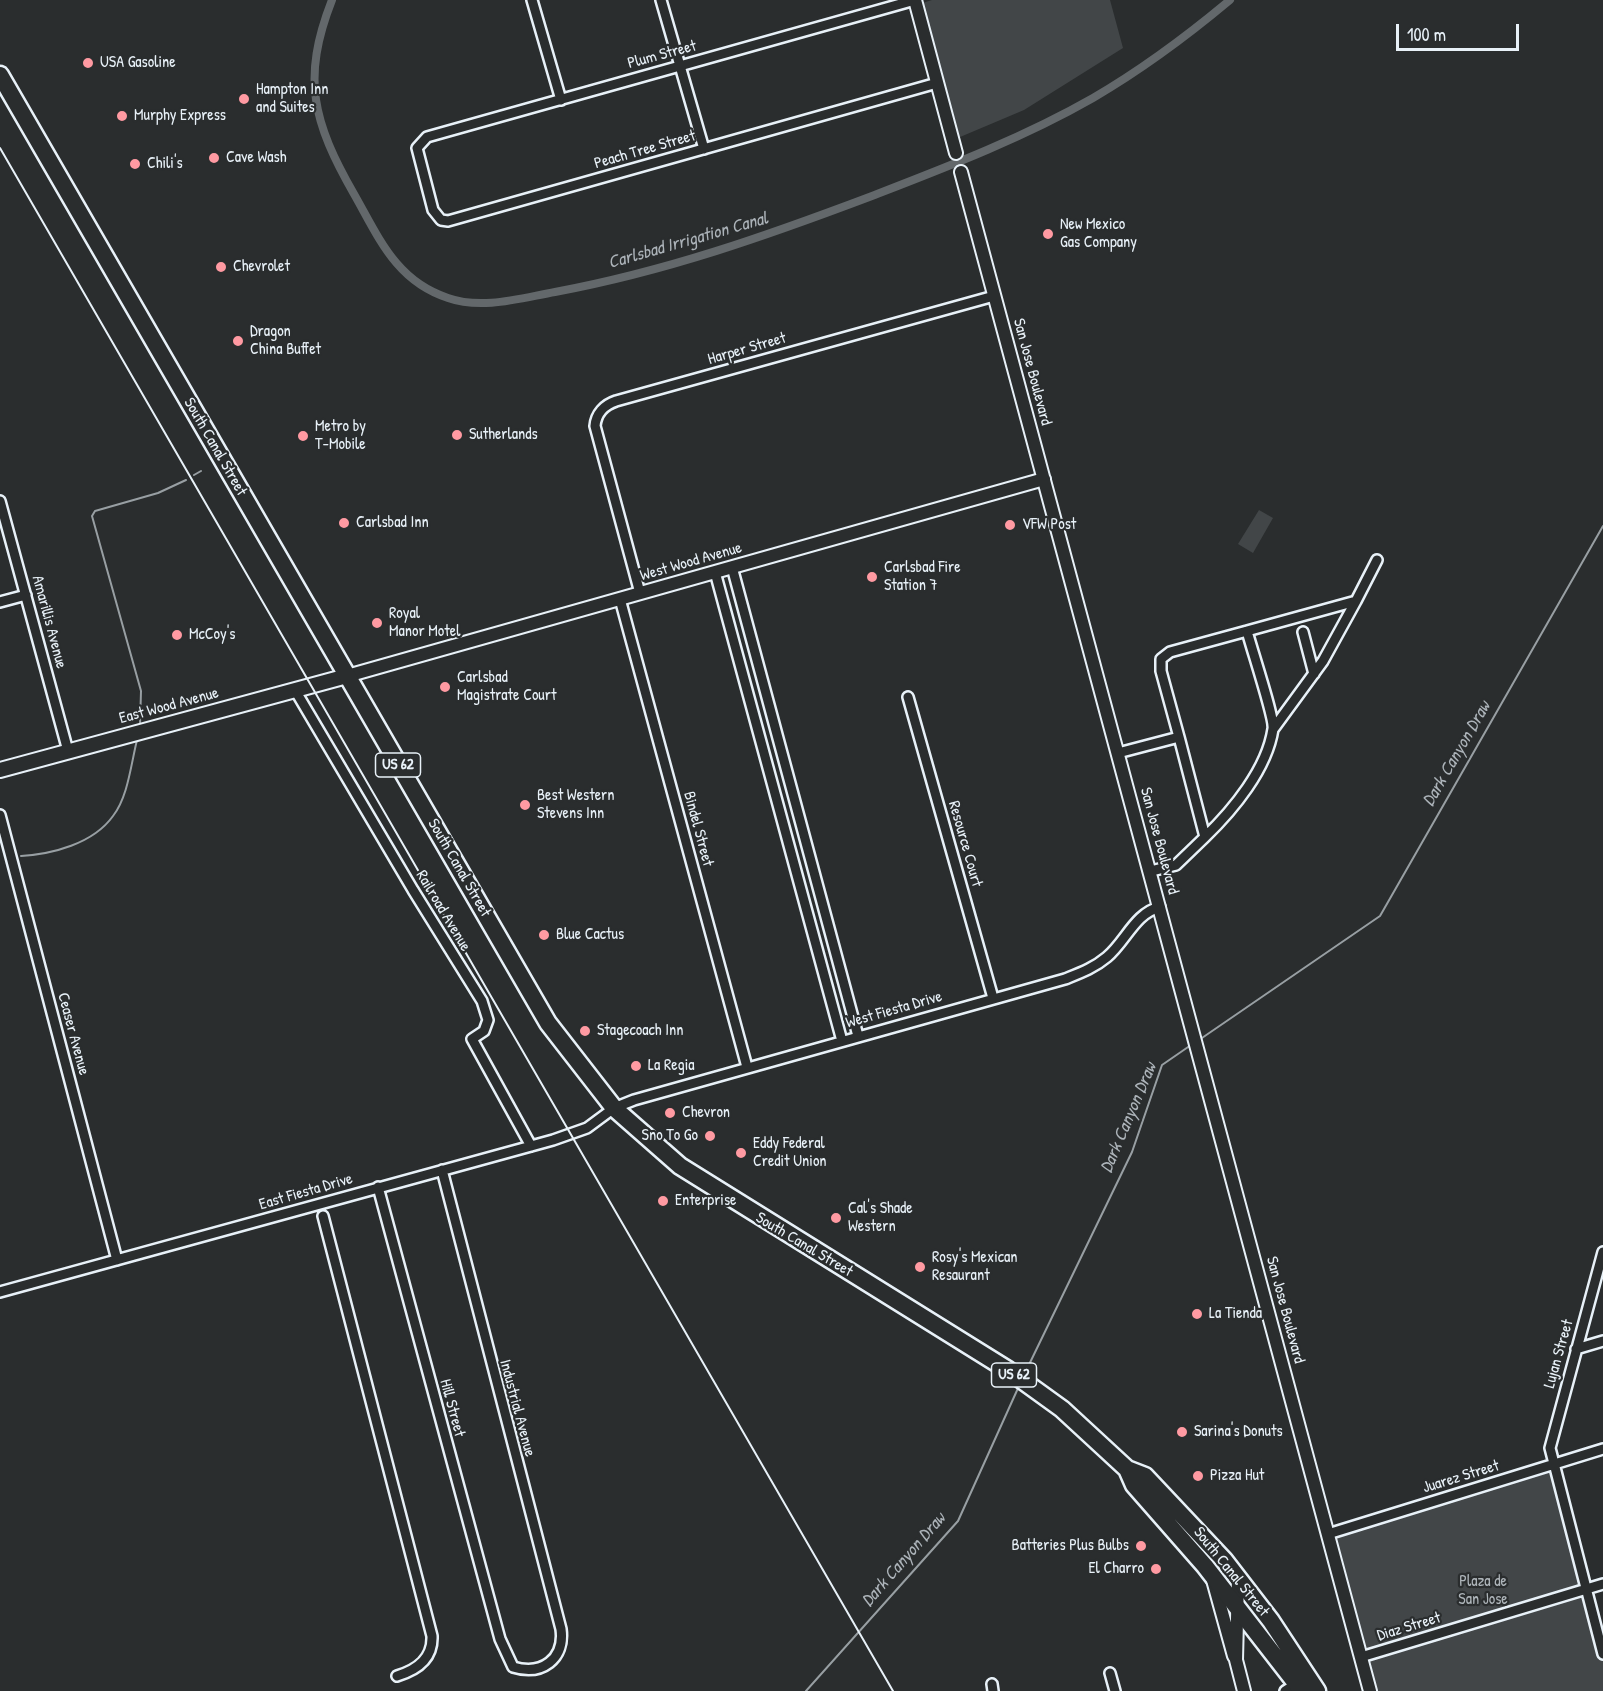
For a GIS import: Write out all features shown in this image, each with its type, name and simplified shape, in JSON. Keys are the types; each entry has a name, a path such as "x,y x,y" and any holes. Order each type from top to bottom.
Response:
{"highway":[{"name":"South Canal Street","path":"0,75 548,1023 614,1108 651,1143 696,1178 938,1325 1034,1388 1127,1468 1145,1476 1205,1538 1238,1578 1298,1685"},
{"name":"South Canal Street","path":"1127,1468 1134,1485 1213,1576 1298,1685 1317,1691"}],"main road":[{"name":"East Wood Avenue","path":"0,770 347,676"}],"street":[{"path":"532,0 561,100"},
{"path":"661,0 704,149"},
{"name":"Plum Street","path":"420,144 427,138 915,0"},
{"name":"San Jose Boulevard","path":"915,0 1370,1691"},
{"name":"Peach Tree Street","path":"420,144 418,153 433,210 441,220 448,222 937,83"},
{"name":"Harper Street","path":"640,593 595,426 597,416 609,403 994,296"},
{"name":"West Wood Avenue","path":"347,676 1044,479"},
{"name":"Amarillis Avenue","path":"0,501 68,751"},
{"path":"1150,872 1176,865 1224,819 1255,779 1274,728 1314,674 1377,560"},
{"path":"732,567 858,1036"},
{"path":"715,572 842,1041"},
{"path":"0,602 26,595"},
{"name":"Bindel Street","path":"620,599 747,1067"},
{"path":"1205,837 1161,671 1161,659 1170,652 1356,601"},
{"path":"1246,631 1274,728"},
{"path":"1303,633 1314,674"},
{"name":"Railroad Avenue","path":"295,690 412,890 482,1001 488,1020 484,1031 472,1039 531,1146"},
{"name":"Resource Court","path":"908,698 993,998"},
{"path":"1118,753 1179,737"},
{"name":"Ceaser Avenue","path":"0,815 5,853 117,1260"},
{"name":"West Fiesta Drive","path":"614,1108 747,1067 1065,978 1095,966 1120,945 1147,910 1160,907"},
{"name":"East Fiesta Drive","path":"0,1292 531,1146 587,1128 614,1108"},
{"name":"Industrial Avenue","path":"442,1170 559,1622 562,1645 559,1654"},
{"name":"Hill Street","path":"378,1187 499,1636 509,1662 518,1668 542,1666 559,1654"},
{"path":"323,1216 432,1636 432,1647 427,1658 411,1672 396,1676"},
{"name":"Lujan Street","path":"1603,1252 1551,1440 1554,1464 1603,1654"},
{"path":"1576,1349 1603,1341"},
{"name":"Juarez Street","path":"1328,1534 1603,1449"},
{"path":"1213,1576 1229,1644 1236,1660 1244,1691"},
{"path":"1236,1660 1238,1578"},
{"name":"Diaz Street","path":"1361,1657 1603,1584"},
{"path":"1110,1673 1115,1691"}],"green space":[{"path":"932,0 1110,0 1123,48 1024,110 953,140 916,5"},
{"path":"1259,510 1273,518 1253,553 1238,544"},
{"name":"Plaza de San Jose","path":"1554,1464 1603,1654 1603,1691 1370,1691 1328,1534"}],"waterway":[{"name":"Carlsbad Irrigation Canal","path":"332,0 322,28 317,54 316,100 321,122 340,168 381,242 402,269 415,281 430,290 448,298 474,303 502,302 555,292 677,263 794,225 928,174 1012,139 1093,98 1163,52 1230,0"},
{"path":"194,475 201,471"},
{"path":"140,725 141,691 92,516 95,511 158,493 186,480"},
{"name":"Dark Canyon Draw","path":"1199,1040 1380,916 1603,526"},
{"path":"21,856 46,853 71,846 95,834 105,826 122,799 137,740"},
{"name":"Dark Canyon Draw","path":"1024,1375 1132,1152 1162,1065 1191,1045"},
{"name":"Dark Canyon Draw","path":"806,1691 958,1521 1019,1386"}],"railway":[{"path":"0,148 893,1691"}],"place":[{"name":"USA Gasoline","path":"88,63"},
{"name":"Hampton Inn and Suites","path":"244,99"},
{"name":"Murphy Express","path":"122,116"},
{"name":"Cave Wash","path":"214,158"},
{"name":"Chili's","path":"135,164"},
{"name":"New Mexico Gas Company","path":"1048,234"},
{"name":"Chevrolet","path":"221,267"},
{"name":"Dragon China Buffet","path":"238,341"},
{"name":"Sutherlands","path":"457,435"},
{"name":"Metro by T-Mobile","path":"303,436"},
{"name":"Carlsbad Inn","path":"344,523"},
{"name":"VFW Post","path":"1010,525"},
{"name":"Carlsbad Fire Station 7","path":"872,577"},
{"name":"Royal Manor Motel","path":"377,623"},
{"name":"McCoy's","path":"177,635"},
{"name":"Carlsbad Magistrate Court","path":"445,687"},
{"name":"Best Western Stevens Inn","path":"525,805"},
{"name":"Blue Cactus","path":"544,935"},
{"name":"Stagecoach Inn","path":"585,1031"},
{"name":"La Regia","path":"636,1066"},
{"name":"Chevron","path":"670,1113"},
{"name":"Sno To Go","path":"710,1136"},
{"name":"Eddy Federal Credit Union","path":"741,1153"},
{"name":"Enterprise","path":"663,1201"},
{"name":"Cal's Shade Western","path":"836,1218"},
{"name":"Rosy's Mexican Resaurant","path":"920,1267"},
{"name":"La Tienda","path":"1197,1314"},
{"name":"Sarina's Donuts","path":"1182,1432"},
{"name":"Pizza Hut","path":"1198,1476"},
{"name":"Batteries Plus Bulbs","path":"1141,1546"},
{"name":"El Charro","path":"1156,1569"}]}
